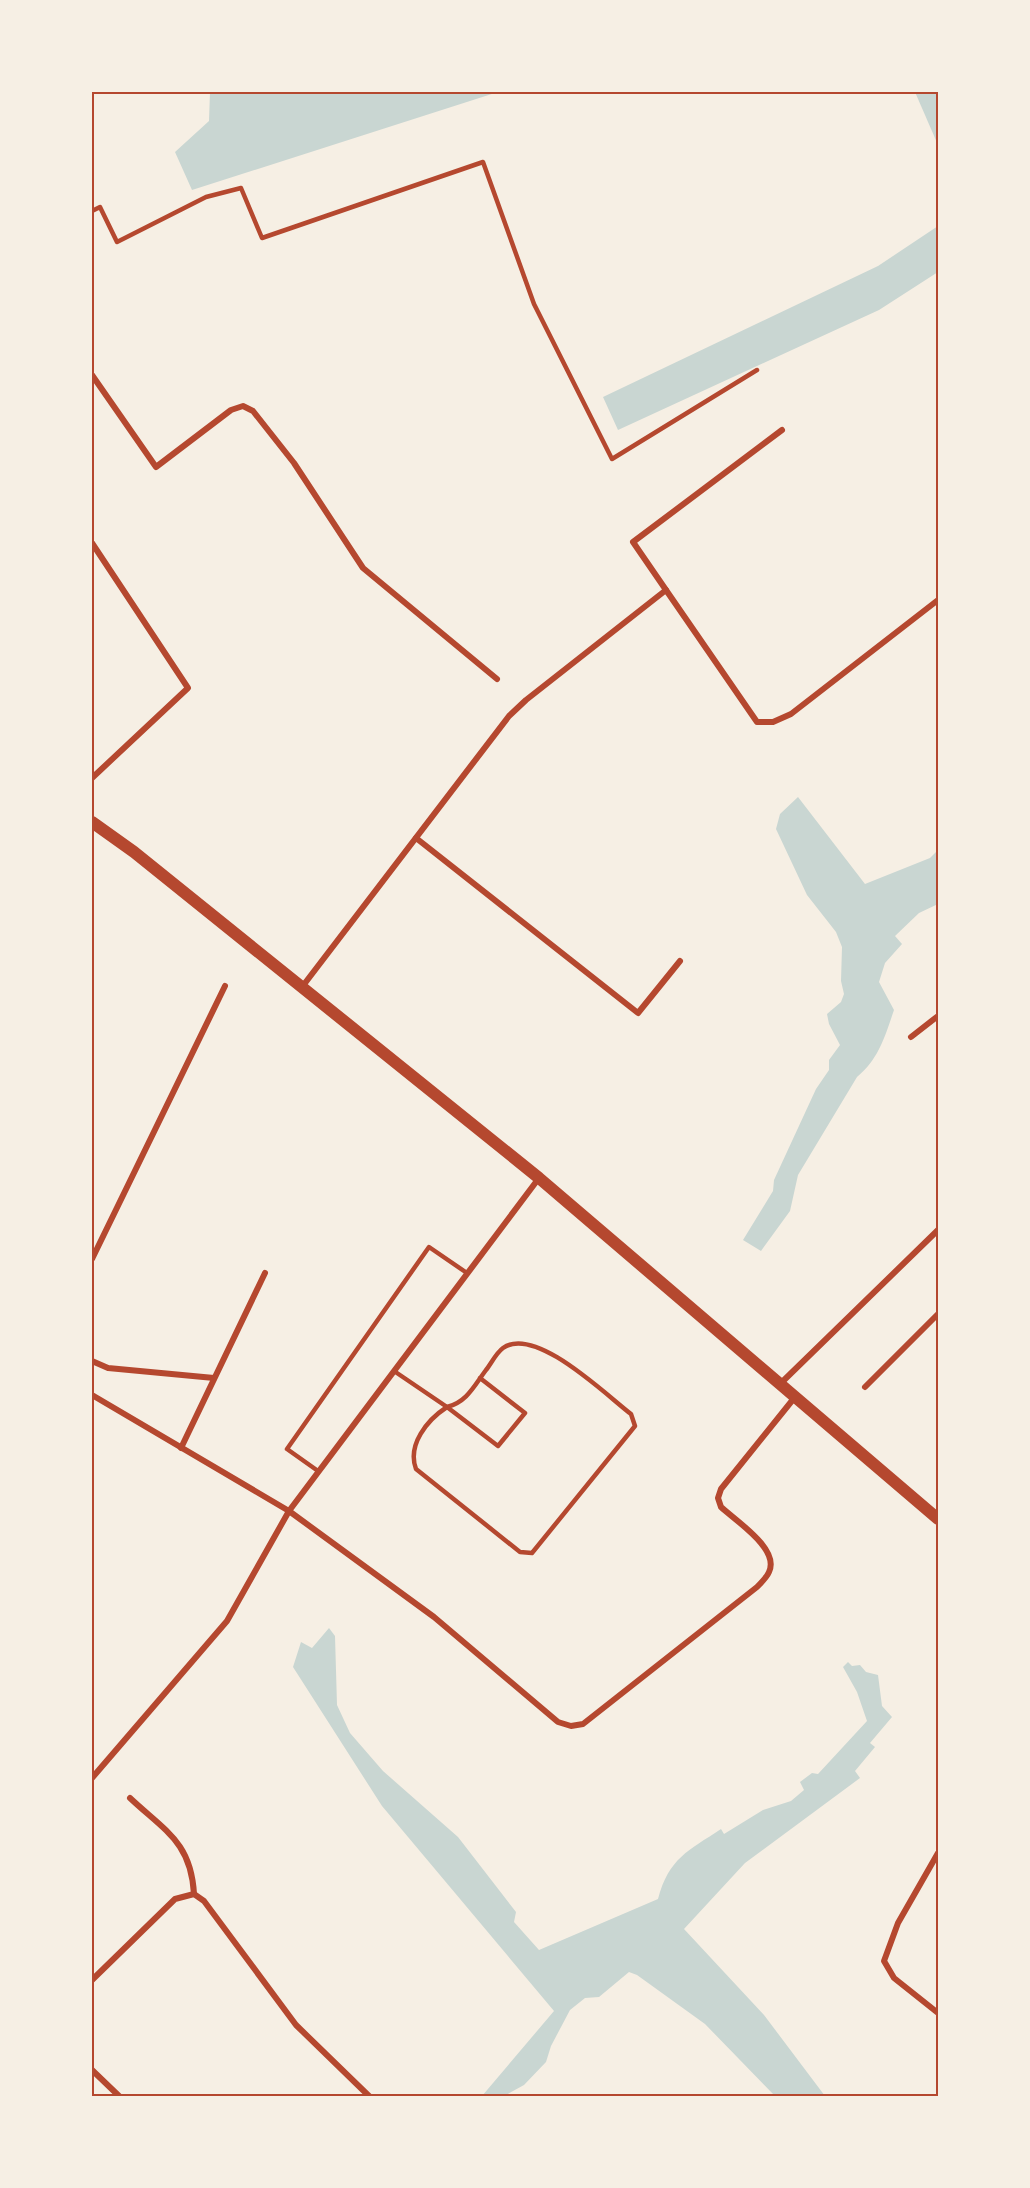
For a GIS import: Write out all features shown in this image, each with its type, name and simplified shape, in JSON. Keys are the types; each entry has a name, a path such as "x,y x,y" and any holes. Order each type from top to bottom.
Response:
{"main road":[{"path":"92,822 134,852 539,1178 939,1520"}],"street":[{"path":"92,375 156,467 231,410 243,406 253,411 294,463 363,568 497,679"},
{"path":"782,430 633,542 757,722 773,722 791,714 939,600"},
{"path":"92,543 188,688 92,778"},
{"path":"302,987 509,716 526,700 666,590"},
{"path":"416,838 638,1013 680,961"},
{"path":"92,1259 94,1246 225,986"},
{"path":"911,1037 939,1016"},
{"path":"92,1778 227,1621 289,1511 539,1178"},
{"path":"780,1384 939,1230"},
{"path":"181,1448 265,1273"},
{"path":"865,1387 939,1314"},
{"path":"92,1361 108,1368 214,1378"},
{"path":"92,1395 289,1511 434,1617 558,1722 571,1726 583,1724 757,1587 770,1572 771,1560 765,1546 721,1507 718,1498 721,1489 795,1396"},
{"path":"130,1798 183,1848 193,1873 194,1894"},
{"path":"939,1853 898,1923 889,1942 884,1961 894,1978 939,2013"},
{"path":"92,1980 175,1899 194,1894 204,1900 296,2025 369,2097"},
{"path":"92,2070 120,2097"}],"lane":[{"path":"92,211 100,207 117,242 206,196 241,188 262,238 483,162 534,303 612,459 757,370"},
{"path":"318,1472 287,1449 429,1247 467,1273"},
{"path":"518,1343 532,1345 550,1352 631,1414 635,1426 532,1553 520,1552 416,1469 412,1458 414,1444 438,1413 447,1407 460,1404 503,1348 518,1343"},
{"path":"394,1371 447,1407 498,1446 525,1413 480,1378"}],"shaded area":[{"path":"210,92 498,92 192,190 175,152 209,121"},
{"path":"915,92 938,92 938,145"},
{"path":"938,226 938,272 879,310 618,430 603,397 878,266"},
{"path":"798,797 865,884 930,858 938,850 938,904 919,913 895,936 902,944 885,963 879,982 894,1010 884,1038 871,1063 857,1077 798,1175 790,1211 761,1251 743,1240 773,1191 774,1180 816,1089 829,1070 829,1060 840,1045 829,1024 827,1014 841,1002 844,994 841,981 842,947 836,932 807,895 776,829 780,814"},
{"path":"329,1628 335,1636 337,1705 350,1733 383,1771 458,1837 516,1912 514,1922 539,1950 658,1899 668,1874 689,1850 721,1829 724,1834 763,1810 791,1801 804,1790 800,1782 812,1773 818,1774 867,1721 857,1692 843,1667 848,1662 852,1666 860,1665 866,1672 878,1675 882,1706 892,1717 870,1743 875,1747 855,1771 860,1778 745,1863 684,1929 764,2015 825,2096 775,2096 705,2024 637,1975 629,1972 599,1997 585,1998 570,2010 551,2046 546,2062 524,2085 504,2096 482,2096 554,2011 382,1806 293,1667 301,1642 312,1648"}]}
